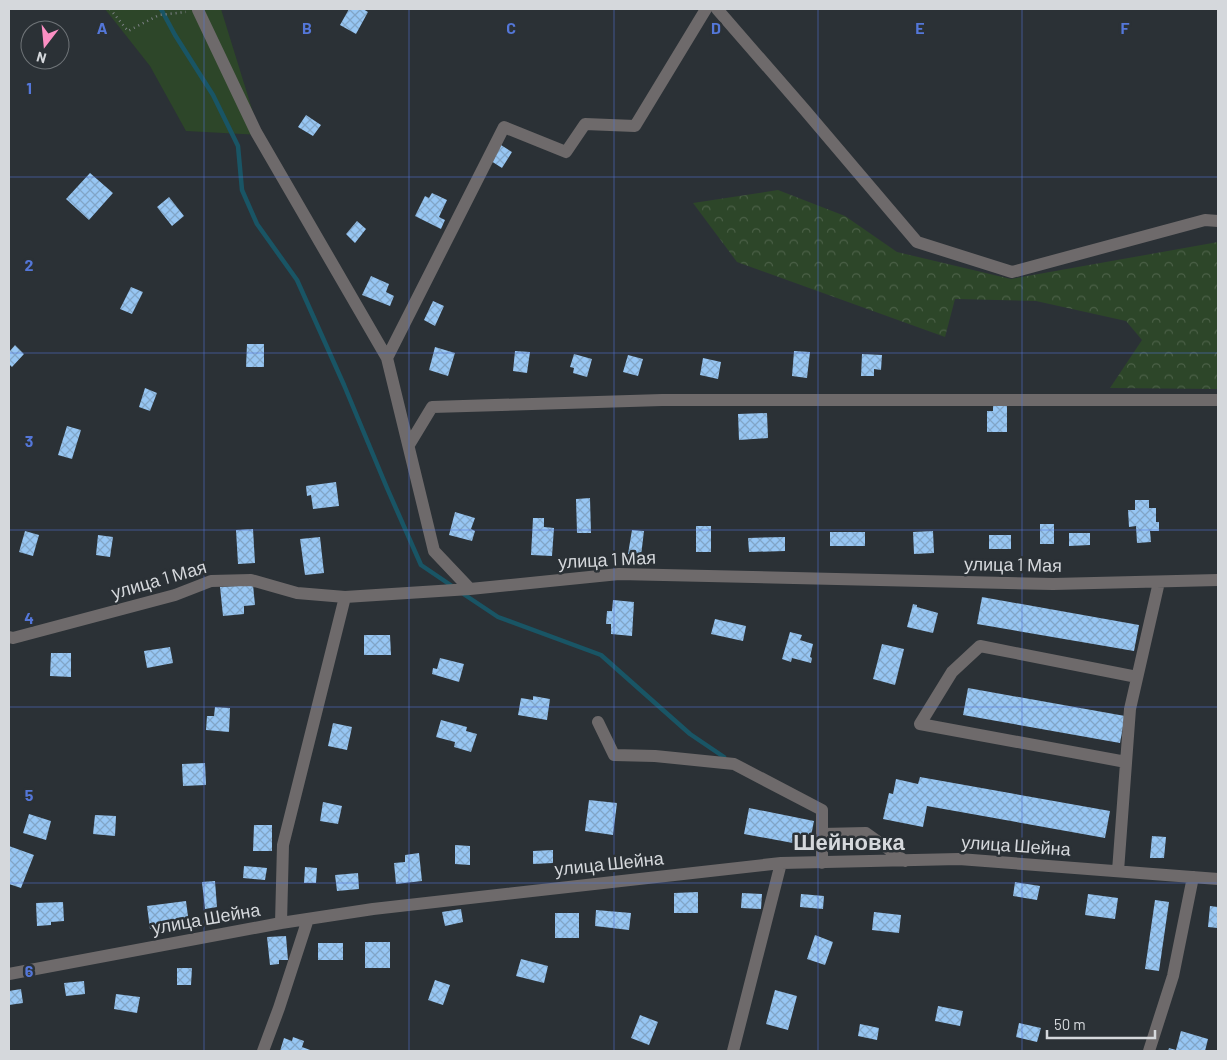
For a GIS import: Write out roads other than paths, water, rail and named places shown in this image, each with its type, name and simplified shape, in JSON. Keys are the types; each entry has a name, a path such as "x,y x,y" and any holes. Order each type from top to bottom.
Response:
{"street":[{"path":"387,358 504,127 566,152 585,124 635,126 706,9"},
{"path":"717,9 917,242 1012,272 1205,220 1218,221"},
{"path":"198,10 256,132 387,358 434,551 470,589"},
{"path":"408,446 432,407 662,400 1218,400"},
{"name":"улица 1 Мая","path":"10,641 176,596 211,582 251,580 297,593 345,597 470,589 619,574 1053,584 1218,580"},
{"path":"1118,871 1130,709 1159,582"},
{"path":"281,924 283,845 345,597"},
{"path":"1126,762 920,724 952,672 980,646 1137,677"},
{"path":"598,722 614,755 655,756 734,764 822,810 822,863"},
{"path":"822,834 866,834 905,861"},
{"name":"улица Шейна","path":"9,974 308,919 373,909 781,864 959,859 1218,878"},
{"path":"733,1051 781,864"},
{"path":"1149,1051 1173,976 1193,877"},
{"path":"263,1051 308,919"}],"waterway":[{"path":"161,9 213,95 238,146 242,190 257,224 297,280 421,565 452,586"},
{"path":"462,593 498,617 601,655 690,734 724,757"}],"district":[{"name":"Шейновка","path":"849,842"}]}
